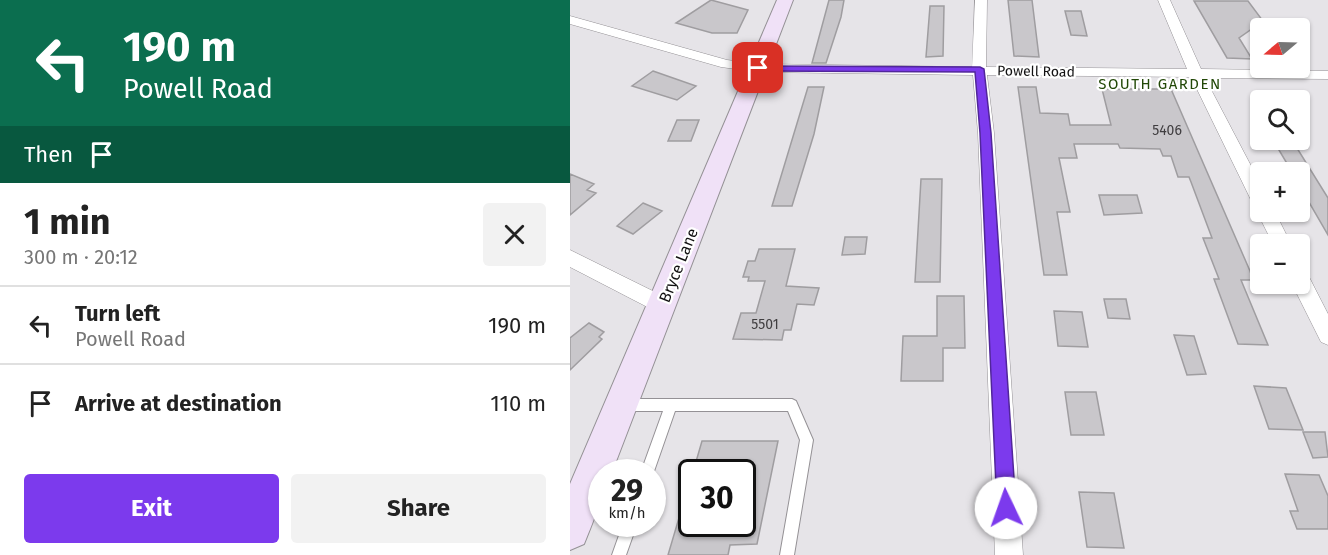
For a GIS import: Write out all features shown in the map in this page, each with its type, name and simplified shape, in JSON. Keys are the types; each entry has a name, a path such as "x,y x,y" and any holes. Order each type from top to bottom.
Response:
{"street":[{"name":"Bryce Lane","path":"580,516 621,405 785,0"},
{"path":"981,0 980,69 986,133 1009,555"},
{"path":"1164,0 1196,74 1250,180"},
{"name":"Powell Road","path":"573,23 726,64 758,68 1328,75"},
{"path":"570,258 662,305"},
{"path":"1308,294 1328,335"}],"lane":[{"path":"621,405 792,405 807,440 787,555"},
{"path":"652,459 671,405"},
{"path":"619,555 625,537"}],"building":[{"path":"711,0 748,10 737,33 712,33 676,23"},
{"path":"829,0 844,0 841,17 826,63 812,63"},
{"path":"1008,0 1032,0 1039,57 1014,56"},
{"path":"1194,1 1248,1 1261,18 1250,18 1250,30 1239,38 1250,59 1227,58"},
{"path":"930,6 944,6 943,56 926,57"},
{"path":"1065,11 1081,11 1087,36 1071,35"},
{"path":"653,71 696,86 677,100 632,86"},
{"path":"808,87 824,87 814,134 792,206 772,206"},
{"path":"1018,87 1036,87 1040,113 1068,114 1070,125 1111,125 1102,89 1171,89 1250,271 1250,280 1241,280 1268,345 1238,344 1214,279 1219,279 1203,238 1212,238 1189,177 1178,177 1171,156 1163,156 1160,149 1120,148 1118,144 1074,144 1077,158 1059,158 1070,212 1057,212 1067,275 1044,275"},
{"path":"677,120 699,120 691,141 668,141"},
{"path":"1279,150 1298,150 1306,162 1286,162"},
{"path":"1310,169 1328,198 1328,235 1310,204"},
{"path":"570,174 594,184 587,190 596,193 570,215"},
{"path":"921,179 942,179 940,282 915,282"},
{"path":"1099,195 1137,195 1142,213 1104,215"},
{"path":"643,203 662,211 633,234 617,226"},
{"path":"845,237 867,237 865,254 842,255"},
{"path":"759,249 795,249 786,286 819,288 814,305 797,304 791,330 784,330 782,340 733,339 741,313 756,313 765,281 748,281 749,277 743,277 748,261 755,261"},
{"path":"937,296 964,296 965,348 943,348 943,381 901,381 903,336 937,336"},
{"path":"1104,299 1126,299 1130,319 1108,318"},
{"path":"1054,311 1082,312 1088,347 1058,346"},
{"path":"589,323 604,332 599,337 602,339 570,370 570,338"},
{"path":"1174,335 1194,336 1206,374 1187,375"},
{"path":"1254,386 1286,388 1303,430 1269,429"},
{"path":"1065,392 1096,392 1104,435 1071,435"},
{"path":"1303,432 1325,432 1328,457 1313,458"},
{"path":"702,441 778,441 757,544 730,545 728,555 668,555 678,521 678,537 756,537 756,459 697,459"},
{"path":"1285,474 1319,475 1328,496 1328,529 1297,529 1290,511 1298,511"},
{"path":"1079,492 1114,493 1124,548 1087,547"}],"district":[{"name":"SOUTH GARDEN","path":"1160,84"}],"route":[{"path":"758,68 980,69 986,133 1006,508"}]}
